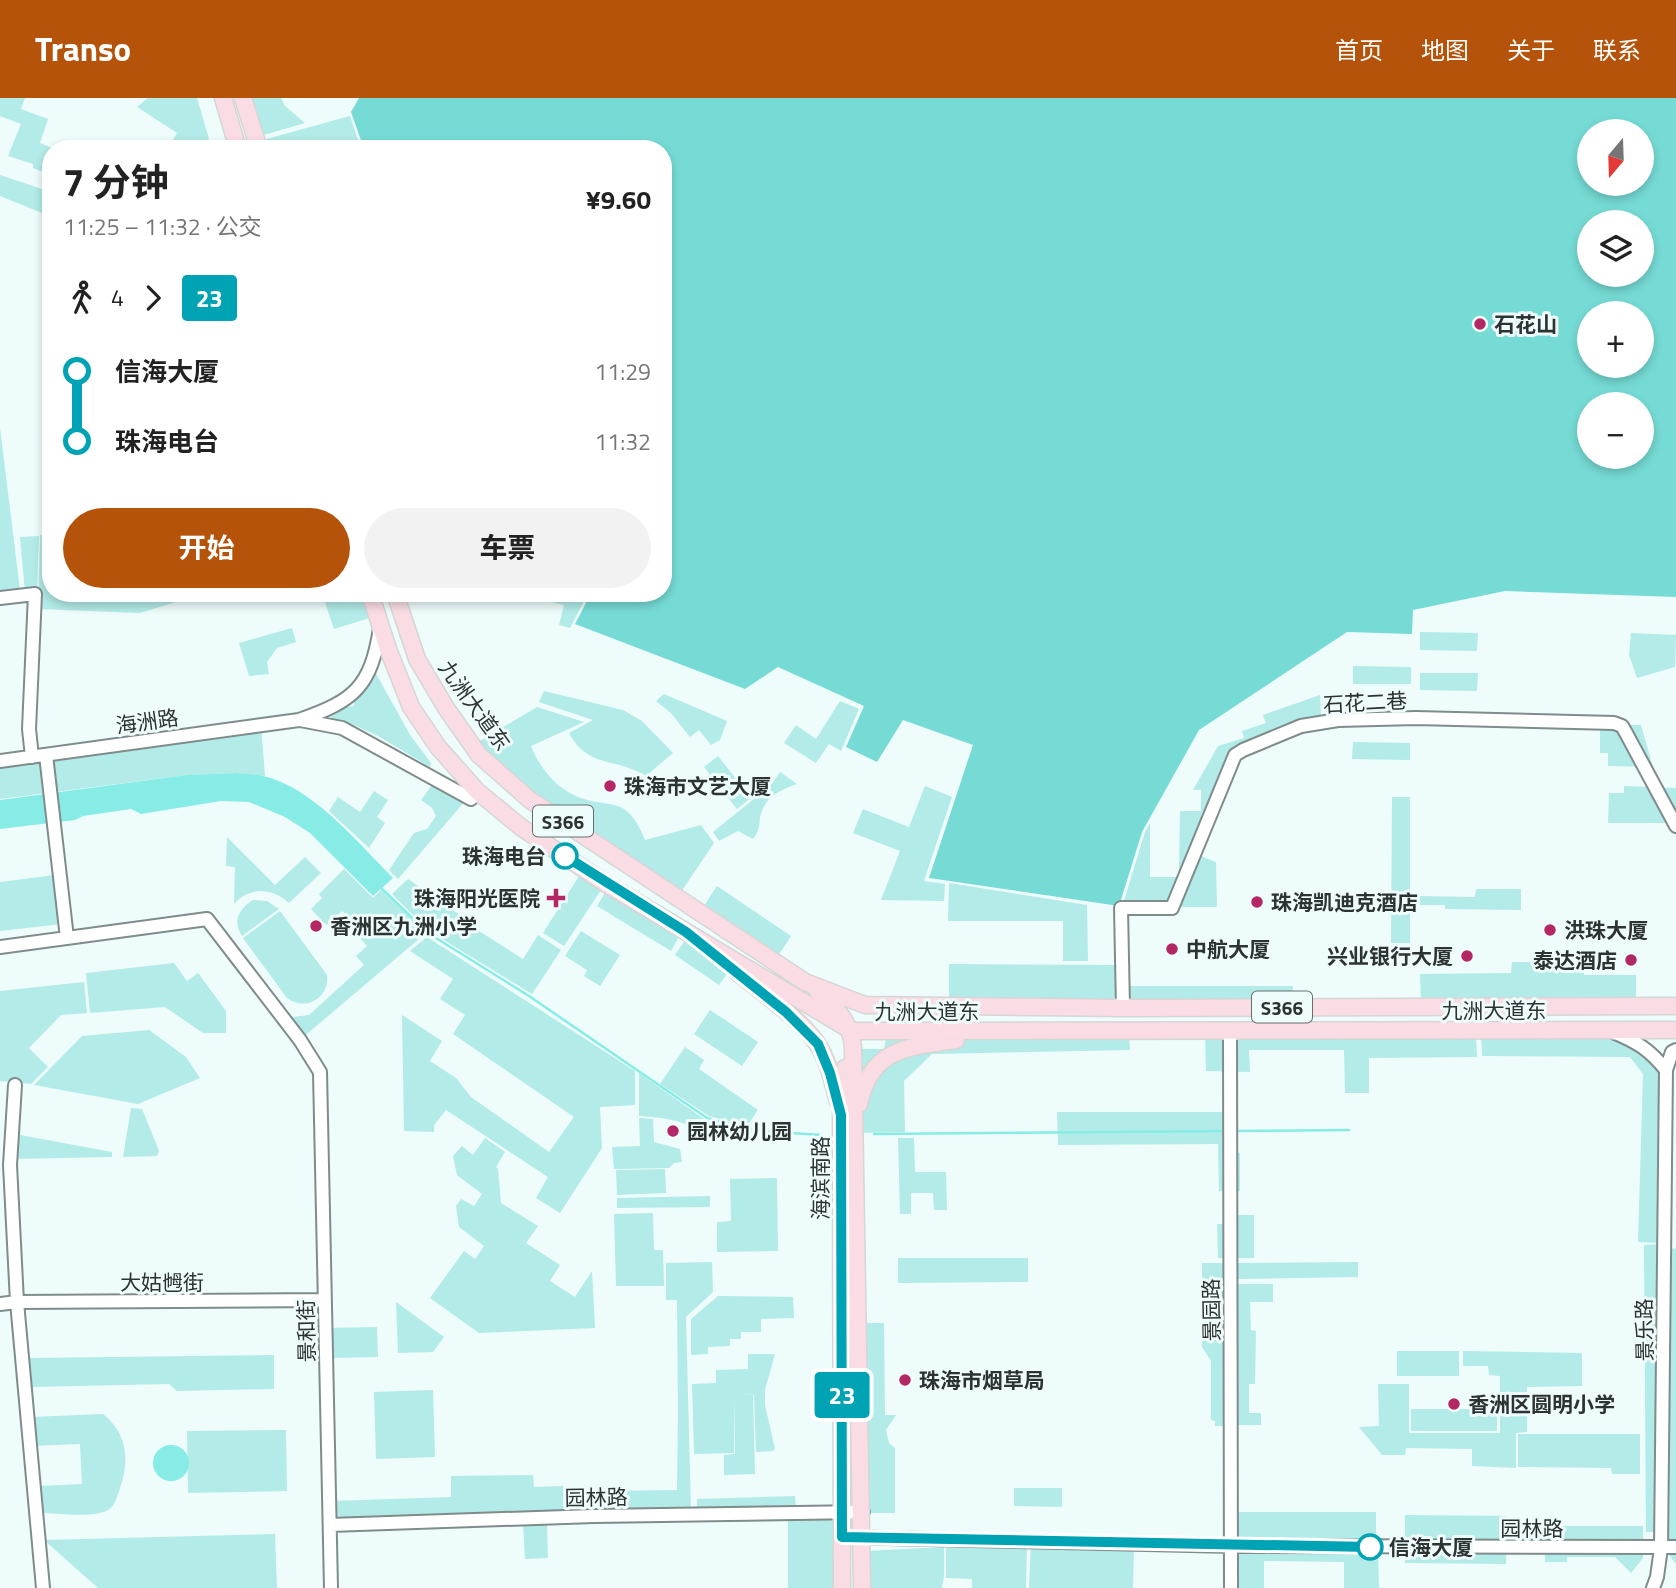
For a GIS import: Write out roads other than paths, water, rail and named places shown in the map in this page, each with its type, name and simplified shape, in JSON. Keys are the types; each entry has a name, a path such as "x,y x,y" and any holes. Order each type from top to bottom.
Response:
{"main road":[{"path":"223,98 235,140"},
{"path":"243,98 255,140"},
{"name":"九洲大道东","path":"373,602 411,707 438,747 477,791 522,828 608,885 852,1031 1676,1030"},
{"name":"九洲大道东","path":"398,602 417,659 446,708 479,755 530,800 805,982 865,1005 1123,1008 1676,1006"},
{"path":"686,932 786,1012 818,1044 848,1119"},
{"path":"805,982 833,1005 852,1031 867,1018 887,1007"},
{"name":"海滨南路","path":"842,1588 848,1119 852,1031"},
{"path":"848,1119 871,1070 886,1056 900,1050 931,1044 1023,1032"},
{"name":"海滨南路","path":"848,1119 863,1512 862,1588"}],"street":[{"path":"0,598 35,594 29,729 50,791 67,938 0,947"},
{"path":"299,720 333,708 358,688 372,666 380,627"},
{"name":"石花二巷","path":"1123,1008 1121,908 1172,908 1235,755 1301,726 1338,720 1416,718 1614,723 1622,726 1676,826"},
{"path":"299,720 342,728 471,799"},
{"name":"海洲路","path":"0,761 299,720"},
{"name":"景和街","path":"67,938 207,919 300,1040 320,1072 331,1588"},
{"path":"1609,1030 1651,1052 1665,1070"},
{"name":"景园路","path":"1230,1031 1231,1588"},
{"path":"1665,1070 1672,1052 1676,1049"},
{"name":"景乐路","path":"1653,1588 1661,1548 1665,1363 1662,1283 1665,1070"},
{"path":"15,1085 10,1165 17,1302 43,1588"},
{"name":"大姑乸街","path":"0,1304 325,1300"},
{"name":"园林路","path":"330,1525 863,1512"},
{"name":"园林路","path":"842,1537 1233,1546 1676,1547"}],"waterway":[{"path":"380,887 428,933 529,996 707,1118 758,1131 822,1135"},
{"path":"1234,1131 1349,1130"},
{"path":"874,1134 1227,1131"}],"place":[{"name":"石花山","path":"1480,324"},
{"name":"珠海市文艺大厦","path":"610,786"},
{"name":"珠海电台","path":"565,856"},
{"name":"珠海阳光医院","path":"556,898"},
{"name":"珠海凯迪克酒店","path":"1257,902"},
{"name":"香洲区九洲小学","path":"316,926"},
{"name":"洪珠大厦","path":"1550,930"},
{"name":"中航大厦","path":"1172,949"},
{"name":"兴业银行大厦","path":"1467,956"},
{"name":"泰达酒店","path":"1631,960"},
{"name":"园林幼儿园","path":"673,1131"},
{"name":"珠海市烟草局","path":"905,1380"},
{"name":"香洲区圆明小学","path":"1454,1404"},
{"name":"信海大厦","path":"1370,1547"}]}
